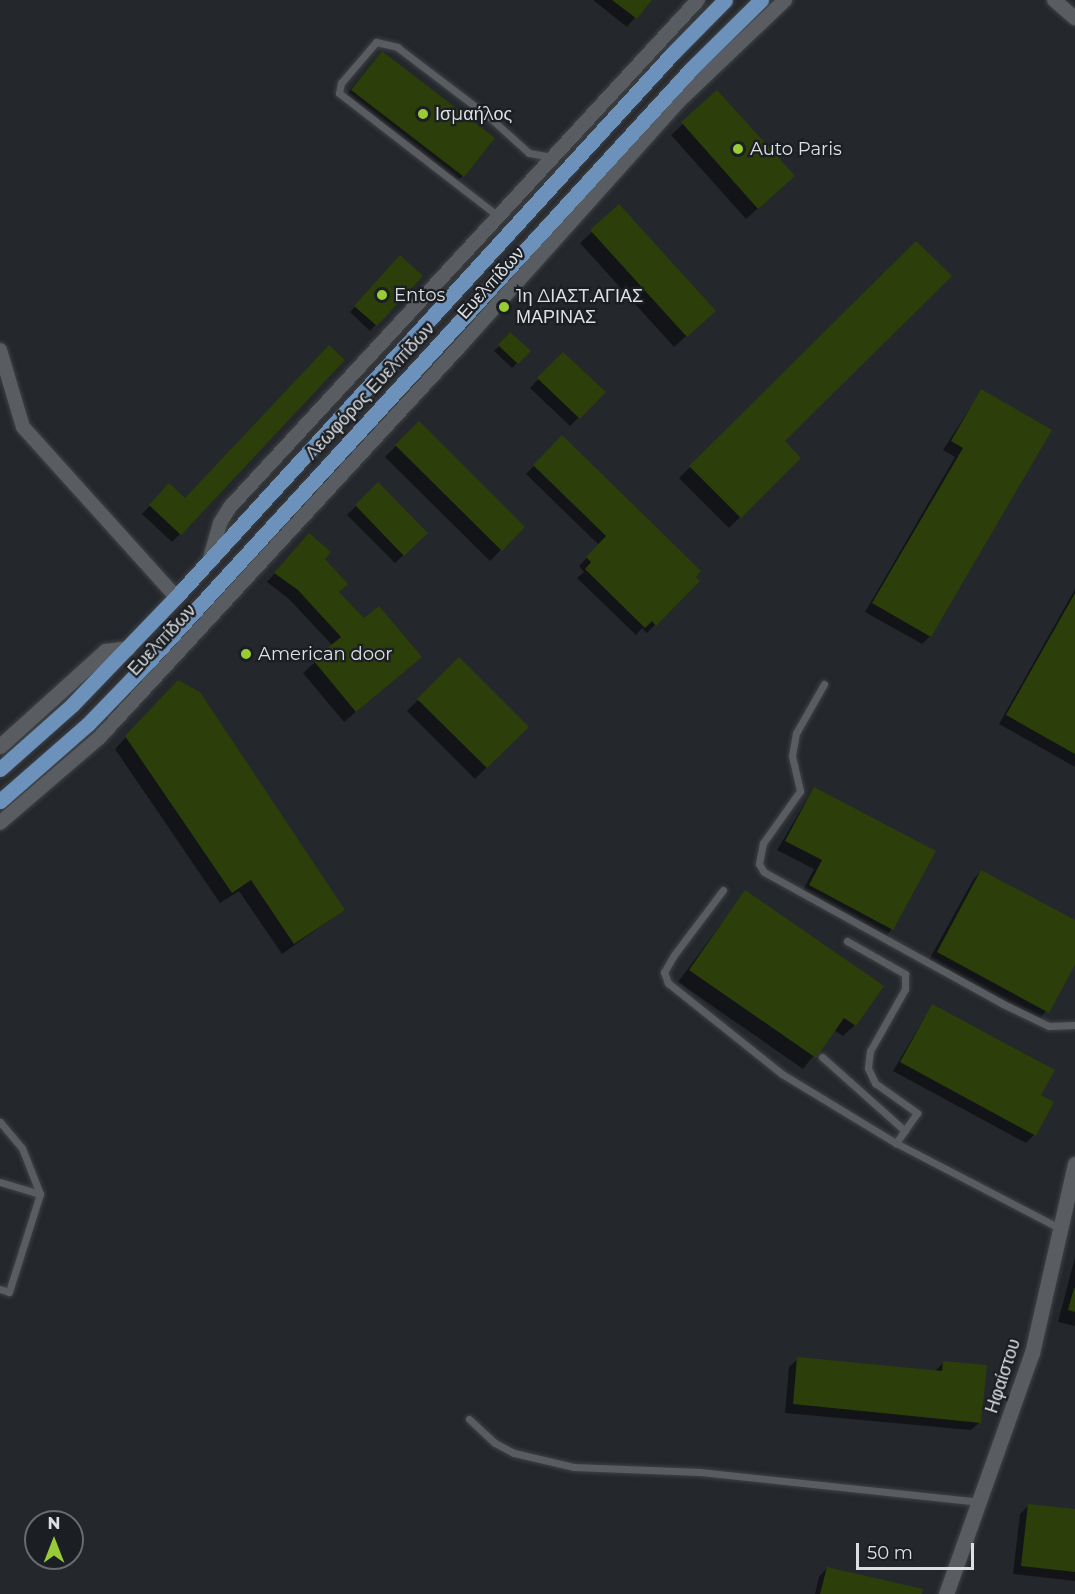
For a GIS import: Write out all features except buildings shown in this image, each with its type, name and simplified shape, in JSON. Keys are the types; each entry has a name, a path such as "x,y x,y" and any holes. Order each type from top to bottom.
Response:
{"main road":[{"name":"Λεωφόρος Ευελπίδων","path":"0,769 72,705 128,648 566,170 726,0"},
{"name":"Λεωφόρος Ευελπίδων","path":"0,801 88,724 191,626 447,337 621,156 692,68 761,0"}],"street":[{"path":"210,558 220,523 230,507 698,0"},
{"name":"Ευελπίδων","path":"237,576 460,346 621,156 785,0"},
{"path":"1054,0 1075,18"},
{"path":"552,158 566,170"},
{"path":"447,337 460,346"},
{"path":"0,350 23,426 176,597"},
{"name":"Ευελπίδων","path":"0,823 100,736 191,626"},
{"name":"Ευελπίδων","path":"2,742 105,651 128,648"},
{"path":"88,724 100,736"},
{"name":"Ηφαίστου","path":"946,1594 1032,1353 1075,1164"}],"lane":[{"path":"498,216 339,93 341,83 376,42 397,46 488,116 529,153 552,158"},
{"path":"824,684 796,733 792,756 800,791 763,843 759,864 764,872 1003,1004 1049,1026 1075,1025"},
{"path":"723,890 664,972 668,983 782,1074 896,1143 1061,1229"},
{"path":"846,941 905,974 905,989 870,1051 868,1068 875,1083 918,1113 896,1143"},
{"path":"822,1056 905,1131"},
{"path":"0,1122 27,1156 40,1194 9,1292 0,1289"},
{"path":"0,1182 40,1194"},
{"path":"469,1419 495,1443 514,1453 574,1467 700,1472 979,1502"}],"place":[{"name":"Ισμαήλος","path":"423,114"},
{"name":"Auto Paris","path":"738,149"},
{"name":"Entos","path":"382,295"},
{"name":"1η ΔΙΑΣΤ.ΑΓΙΑΣ ΜΑΡΙΝΑΣ","path":"504,307"},
{"name":"American door","path":"246,654"}]}
